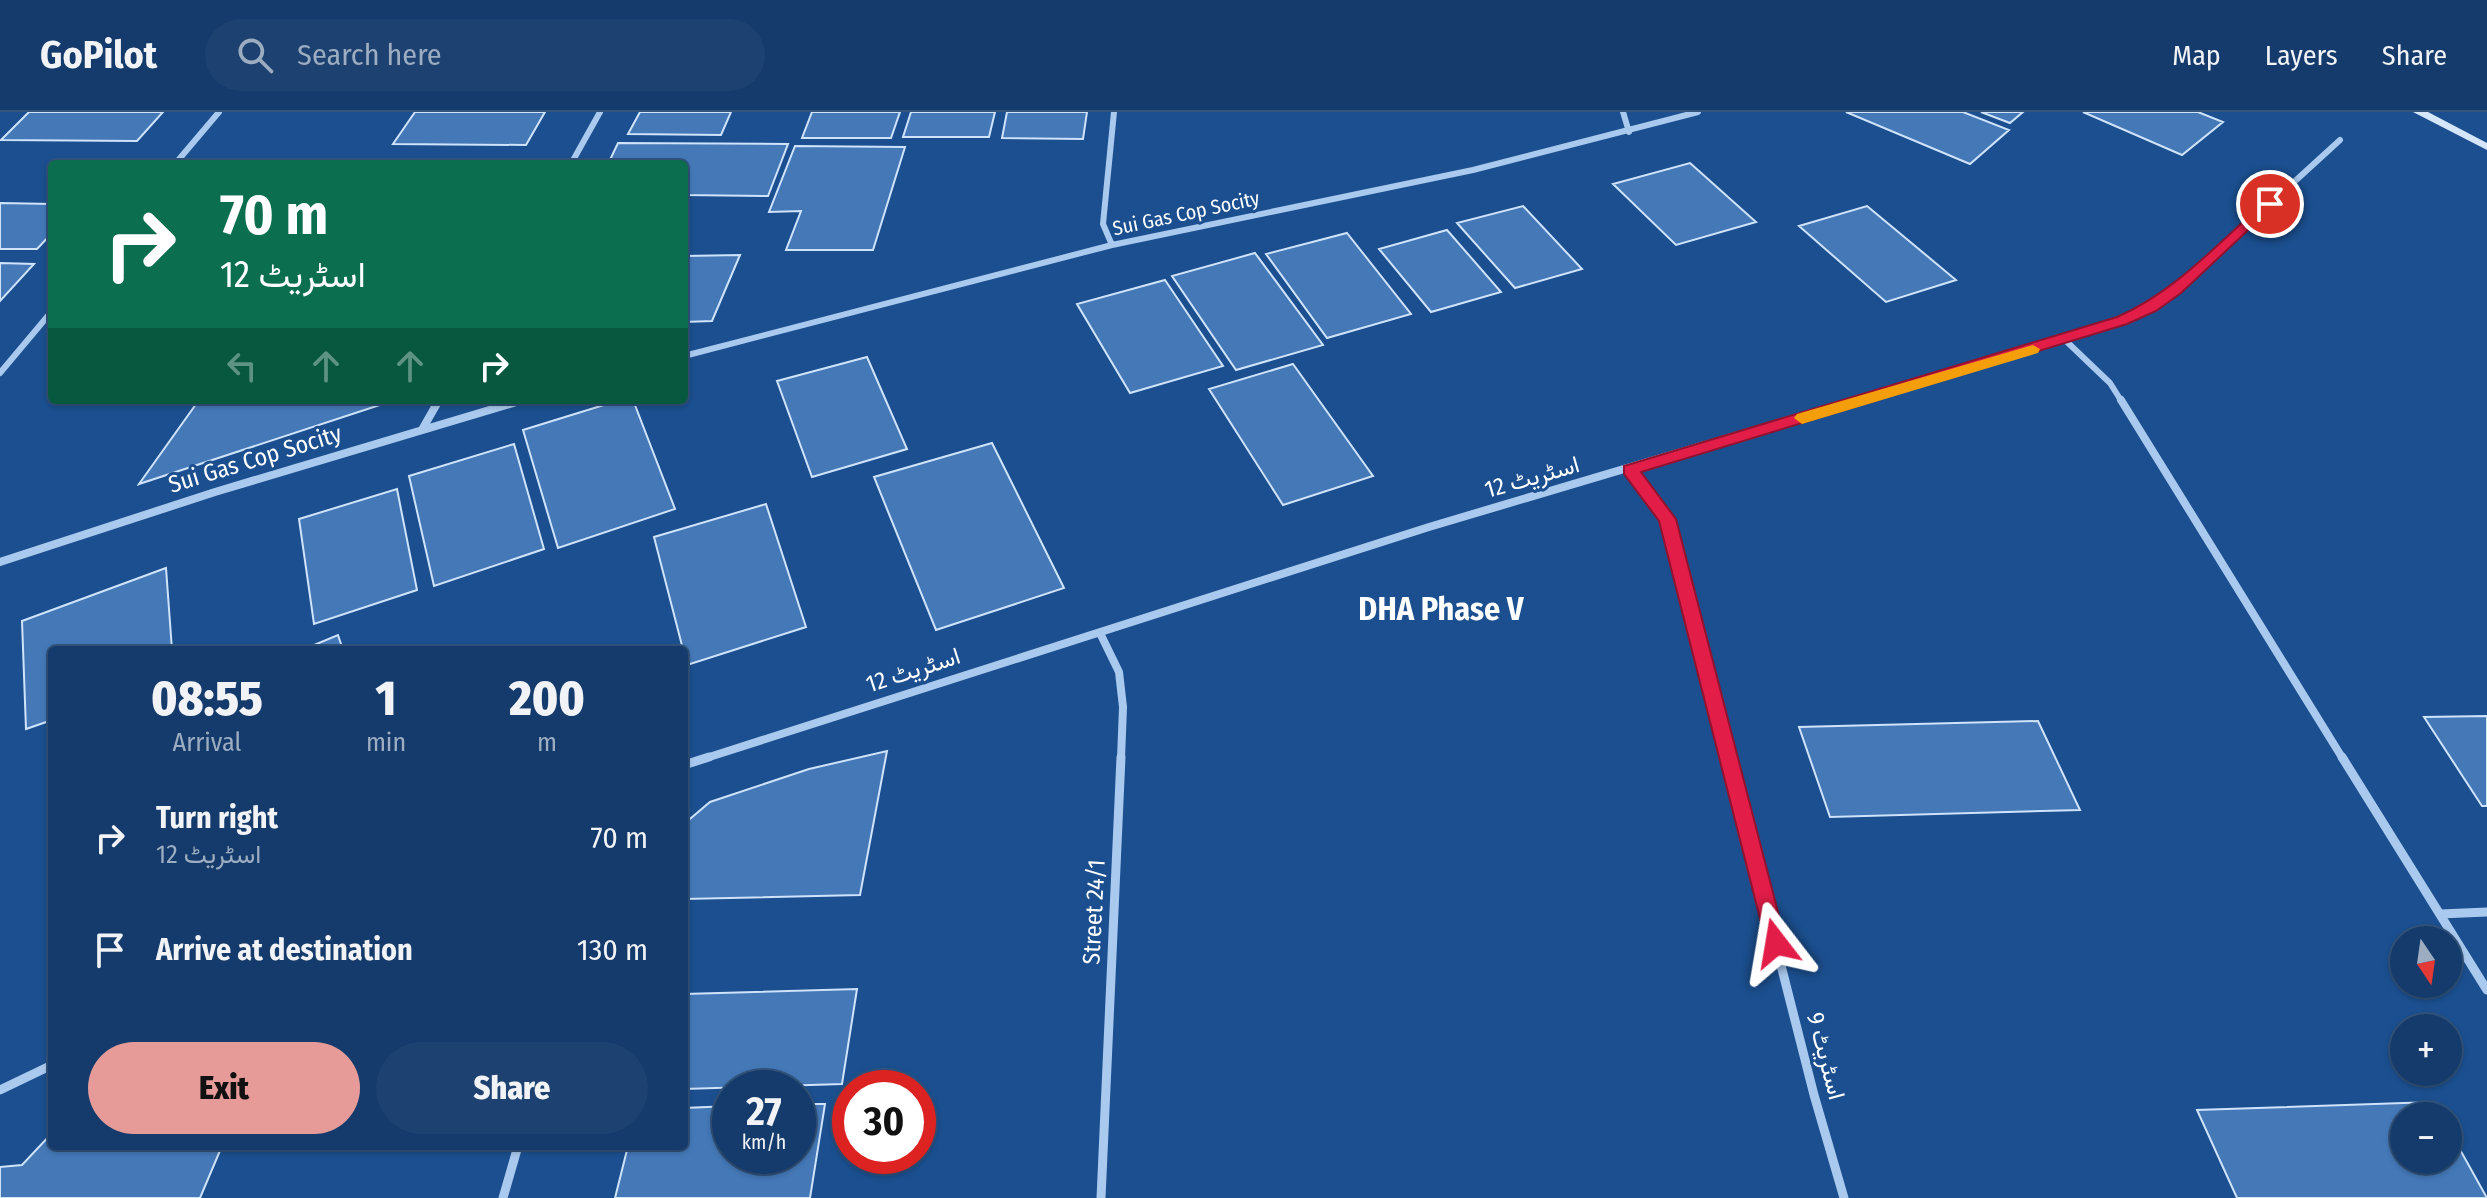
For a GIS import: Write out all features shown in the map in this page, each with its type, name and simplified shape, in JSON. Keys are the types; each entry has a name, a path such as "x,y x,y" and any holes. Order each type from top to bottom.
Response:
{"main road":[{"path":"2419,112 2487,147"}],"street":[{"path":"178,160 219,112"},
{"path":"573,160 600,112"},
{"path":"1112,245 1103,224 1114,112"},
{"path":"1623,112 1629,132"},
{"name":"Sui Gas Cop Socity","path":"688,355 1112,245 1473,170 1698,112"},
{"name":"اسٹریٹ 12","path":"688,764 1429,527 2065,340 2151,308 2176,290 2340,140"},
{"path":"0,373 48,316"},
{"path":"2065,340 2110,383 2487,990"},
{"path":"423,428 437,404"},
{"name":"Sui Gas Cop Socity","path":"0,562 423,428 510,404"},
{"name":"اسٹریٹ 9","path":"1630,470 1667,519 1814,1095 1844,1198"},
{"name":"Street 24/1","path":"1100,633 1119,672 1123,707 1101,1198"},
{"path":"2440,914 2487,912"},
{"path":"0,1090 48,1067"},
{"path":"503,1198 517,1150"}],"building":[{"path":"29,112 163,112 137,141 1,140"},
{"path":"415,112 545,112 526,145 393,144"},
{"path":"640,112 731,112 721,135 628,134"},
{"path":"812,112 900,112 891,138 802,138"},
{"path":"911,112 995,112 989,137 903,137"},
{"path":"1007,112 1087,112 1083,139 1002,138"},
{"path":"1846,112 1963,112 2009,130 1970,164"},
{"path":"1981,112 2023,112 2010,123"},
{"path":"2083,112 2198,112 2223,122 2182,155"},
{"path":"618,143 788,144 768,196 688,195 688,160 610,160"},
{"path":"795,146 905,147 873,250 786,250 801,211 769,212"},
{"path":"1690,163 1756,222 1676,245 1613,184"},
{"path":"0,203 48,204 48,237 37,249 0,249"},
{"path":"1523,206 1582,269 1515,288 1457,223"},
{"path":"1867,206 1956,280 1886,302 1799,226"},
{"path":"1447,230 1501,292 1431,312 1379,249"},
{"path":"1347,233 1411,314 1327,338 1266,254"},
{"path":"1255,253 1323,345 1236,370 1172,276"},
{"path":"740,255 712,321 688,322 688,256"},
{"path":"0,263 34,264 0,301"},
{"path":"1165,280 1223,366 1130,393 1077,304"},
{"path":"867,357 907,449 812,477 777,381"},
{"path":"1293,364 1373,476 1283,505 1209,389"},
{"path":"196,404 383,404 139,484"},
{"path":"607,404 635,404 675,509 558,548 523,430"},
{"path":"992,443 1064,588 936,630 874,477"},
{"path":"514,444 544,549 434,586 409,476"},
{"path":"397,489 417,590 314,624 299,519"},
{"path":"766,504 806,627 688,665 688,646 682,646 654,537"},
{"path":"166,568 172,646 48,646 48,721 26,729 22,621"},
{"path":"338,635 342,646 312,646"},
{"path":"2487,716 2487,806 2482,806 2424,717"},
{"path":"2038,721 2080,810 1830,817 1799,727"},
{"path":"887,751 860,895 688,899 688,821 710,802 809,769"},
{"path":"857,989 844,1070 832,1070 832,1084 816,1085 816,1070 712,1070 712,1088 688,1089 688,994"},
{"path":"2390,1103 2390,1174 2462,1174 2462,1153 2487,1198 2237,1198 2197,1110"},
{"path":"816,1104 825,1104 816,1160"},
{"path":"712,1107 712,1174 814,1174 810,1198 615,1198 627,1150 688,1150 688,1108"},
{"path":"48,1137 48,1150 220,1150 200,1198 0,1198 0,1167 22,1165"}],"slow traffic":[{"path":"1802,418 2033,349"}],"district":[{"name":"DHA Phase V","path":"1441,609"}],"route":[{"path":"1776,943 1667,519 1652,495 1630,470 2122,321 2151,308 2176,290 2270,204"}]}
